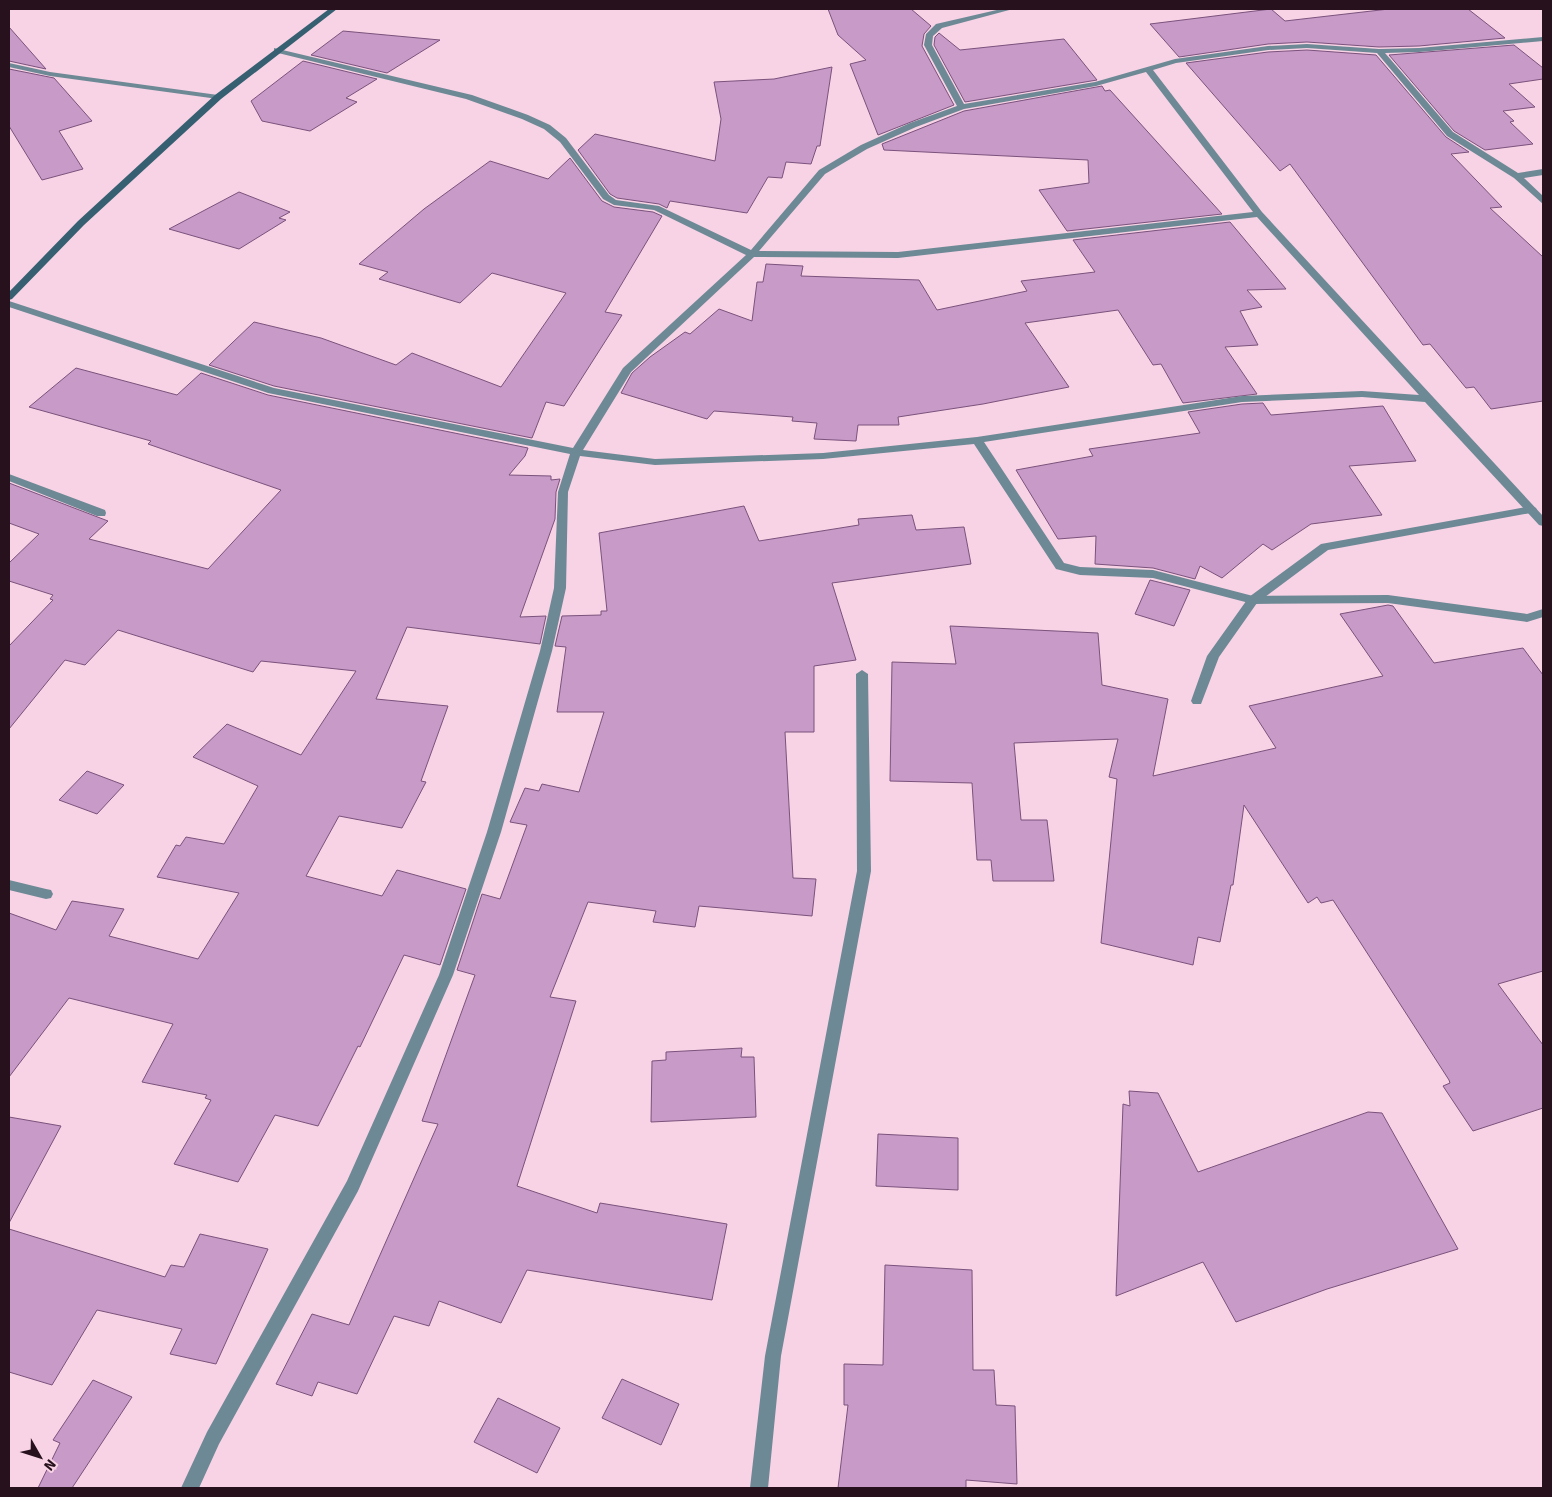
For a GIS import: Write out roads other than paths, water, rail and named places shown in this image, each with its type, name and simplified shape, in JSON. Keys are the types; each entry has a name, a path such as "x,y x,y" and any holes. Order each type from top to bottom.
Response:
{"street":[{"path":"9,296 81,223 218,97 333,9"},
{"path":"962,106 928,45 927,39 931,32 939,26 1009,9"},
{"path":"190,1488 213,1438 353,1186 446,975 494,832 546,651 560,588 563,492 576,452 627,370 752,254 822,172 872,144 913,125 962,106 1096,84 1175,61 1268,48 1307,46 1379,51 1419,50 1543,39"},
{"path":"277,50 469,98 525,116 547,128 563,140 606,197 614,202 656,208 752,254 898,255 1259,214"},
{"path":"1379,51 1450,134 1518,176 1543,201"},
{"path":"9,65 50,74 218,97"},
{"path":"1147,68 1259,214 1543,522"},
{"path":"1518,176 1543,172"},
{"path":"9,304 272,392 576,452 655,462 823,456 977,440 1242,398 1362,394 1428,399"},
{"path":"977,440 1060,566 1080,571 1154,574 1253,600 1388,600 1527,618 1543,613"},
{"path":"9,477 101,513"},
{"path":"1197,701 1213,656 1253,600 1324,547 1532,510"},
{"path":"758,1488 773,1356 864,871 862,674"},
{"path":"9,885 46,894"}]}
